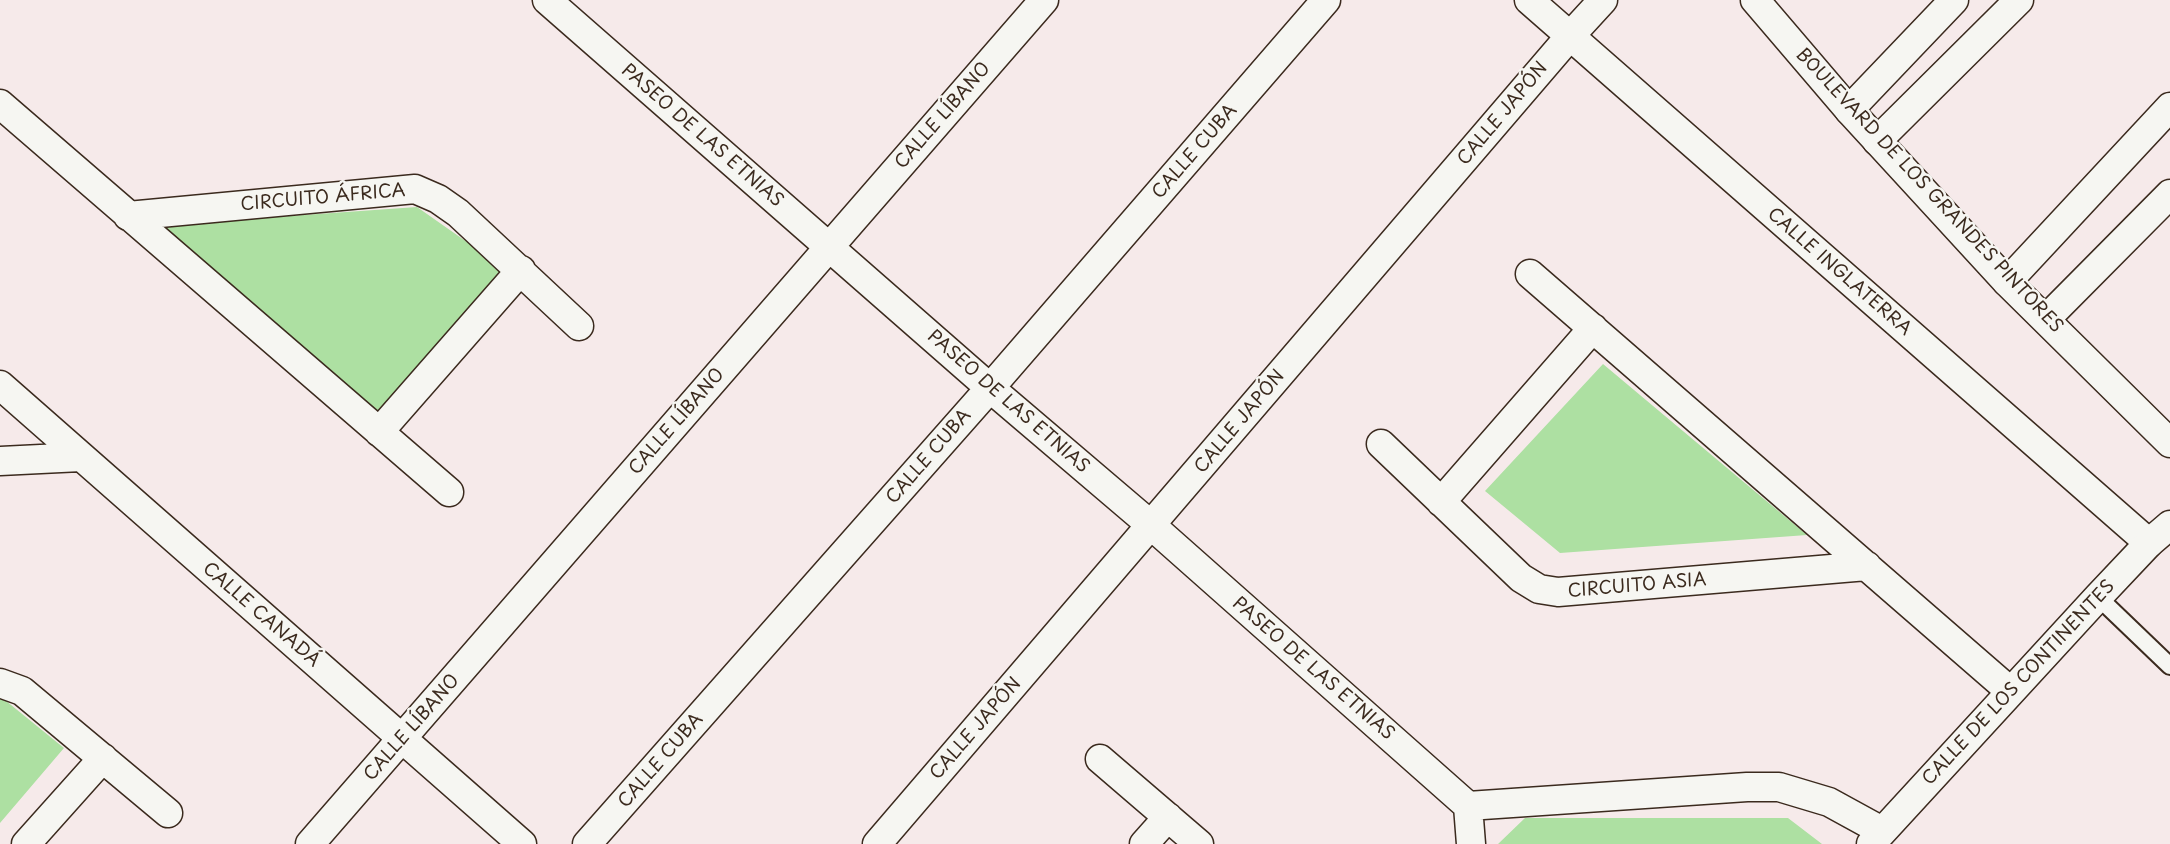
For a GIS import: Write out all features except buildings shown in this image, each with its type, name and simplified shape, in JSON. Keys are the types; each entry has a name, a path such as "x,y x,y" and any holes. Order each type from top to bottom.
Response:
{"street":[{"name":"PASEO DE LAS ETNIAS","path":"547,0 990,388 1152,526 1468,806"},
{"name":"CALLE LÍBANO","path":"310,844 1044,0"},
{"name":"CALLE CUBA","path":"587,844 990,388 1326,0"},
{"name":"CALLE INGLATERRA","path":"1529,0 2149,544"},
{"name":"CALLE JAPÓN","path":"877,844 1152,526 1570,36 1603,0"},
{"name":"BOULEVARD DE LOS GRANDES PINTORES","path":"1755,0 1849,110 2008,282 2170,443"},
{"path":"1849,110 1954,0"},
{"path":"1877,141 2019,0"},
{"path":"0,104 449,492"},
{"path":"2008,282 2170,107"},
{"name":"CIRCUITO ÁFRICA","path":"128,216 415,189 438,199 458,213 579,326"},
{"path":"2046,319 2170,194"},
{"path":"379,432 521,270"},
{"path":"1530,274 2010,691"},
{"path":"1442,502 1593,328"},
{"name":"CALLE CANADÁ","path":"0,385 522,844"},
{"name":"CIRCUITO ASIA","path":"1381,444 1521,578 1539,589 1558,592 1867,566"},
{"path":"0,460 81,457"},
{"name":"CALLE DE LOS CONTINENTES","path":"1877,838 2010,691 2149,544 2170,525"},
{"path":"0,683 22,691 168,813"},
{"path":"26,844 103,758"},
{"path":"1100,759 1199,844"},
{"path":"1471,844 1468,806 1747,787 1779,787 1829,802 1877,838"},
{"path":"1144,844 1168,817"}],"lane":[{"path":"2098,597 2170,666"}],"green space":[{"path":"417,207 504,268 379,420 162,225"},
{"path":"1603,364 1807,535 1560,553 1485,491"},
{"path":"0,696 64,748 0,823"},
{"path":"1525,818 1788,818 1822,844 1498,844"}]}
